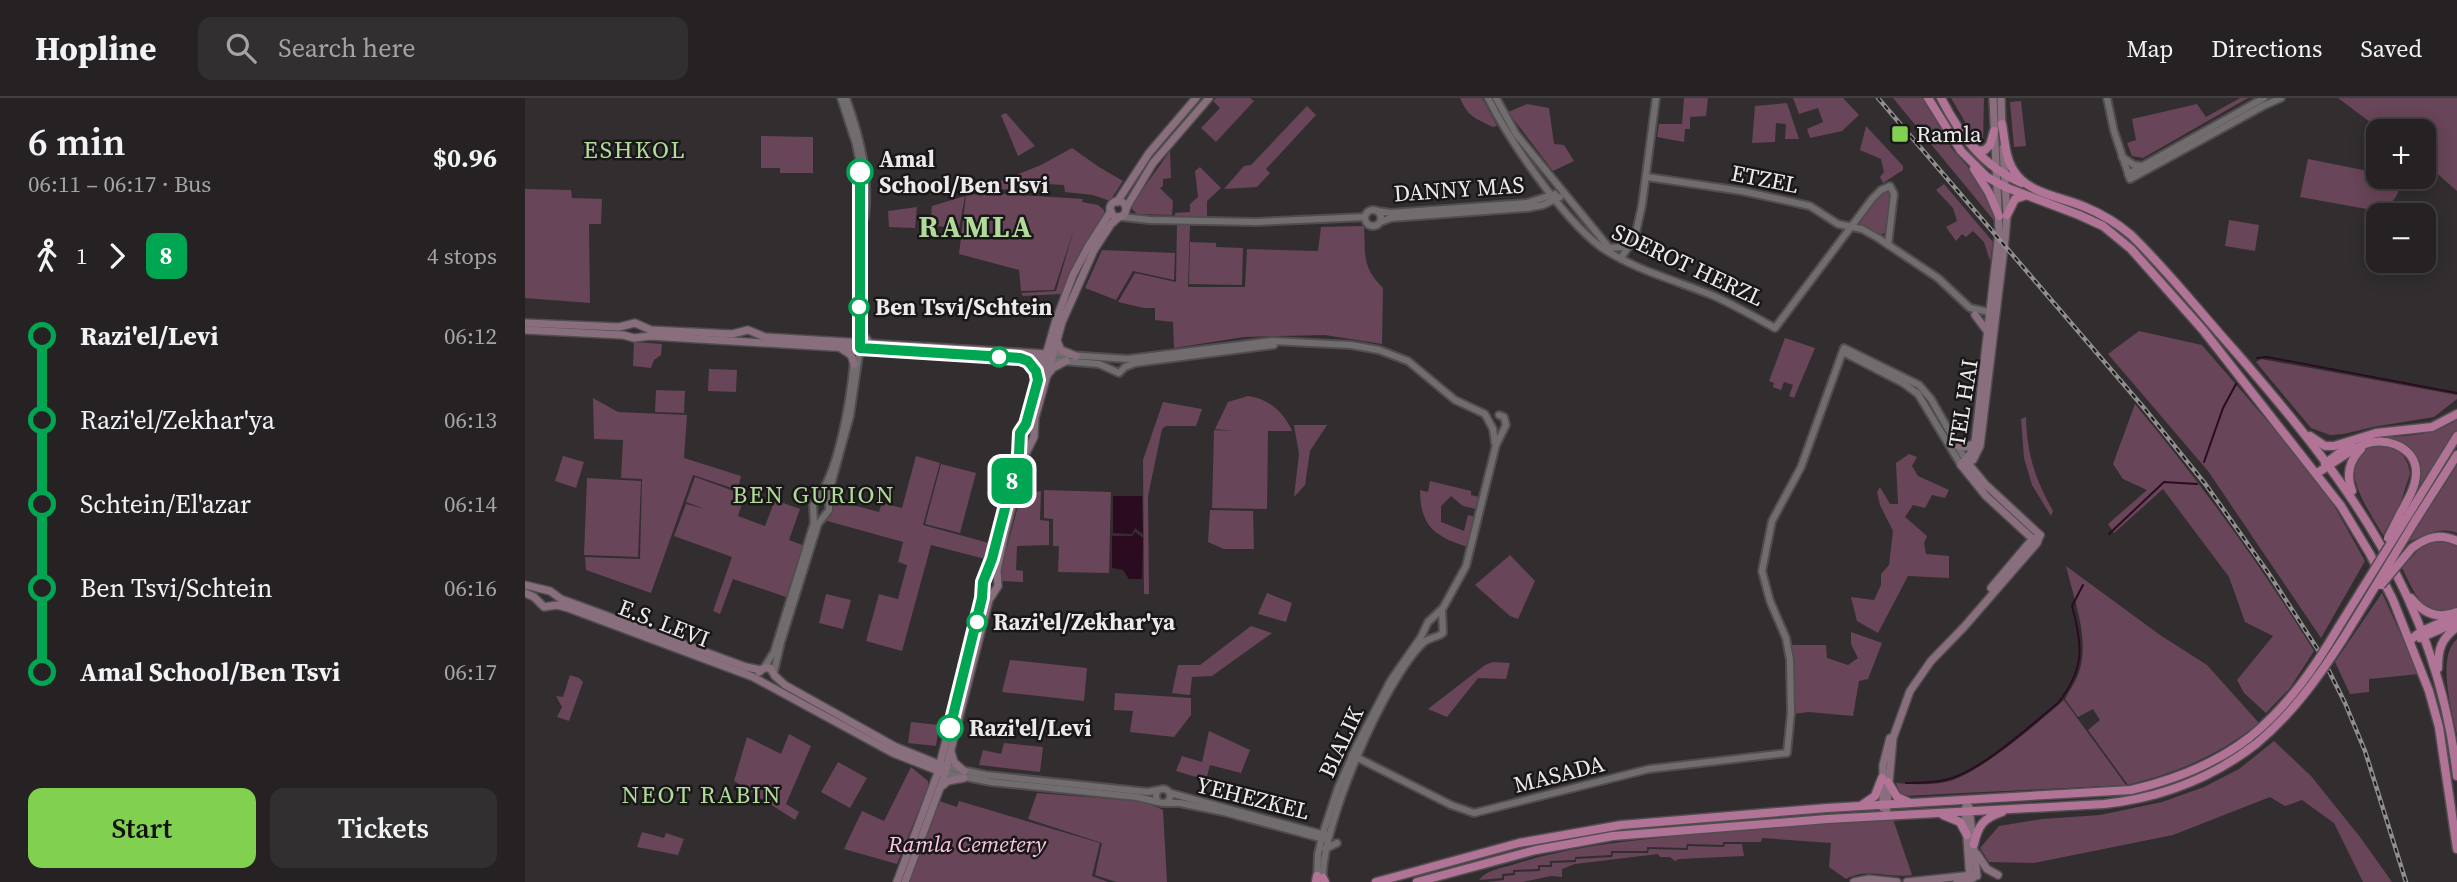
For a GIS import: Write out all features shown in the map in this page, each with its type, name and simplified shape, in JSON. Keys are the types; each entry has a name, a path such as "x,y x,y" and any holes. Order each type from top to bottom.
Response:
{"highway":[{"path":"1929,98 2003,215 2019,196 2037,199"},
{"path":"1941,98 1968,143 1996,171 2092,210 2116,222 2131,235 2302,430 2357,504 2416,603 2427,613 2441,616 2457,613"},
{"path":"2002,124 2012,168 2023,181 2038,190"},
{"path":"1968,143 1979,151 1986,150 1994,131"},
{"path":"1962,153 1978,170 2001,185 2103,226 2125,242 2203,330 2341,506 2370,554 2393,600 2429,691 2439,727 2457,849"},
{"path":"2302,430 2329,446 2369,436 2432,427 2457,414"},
{"path":"2317,473 2351,444 2369,436"},
{"path":"1376,882 1519,843 1592,828 1885,805 2108,793 2145,787 2196,770 2253,741 2301,685 2457,436"},
{"path":"2328,464 2362,446 2384,441 2405,450 2416,468 2407,518 2368,601"},
{"path":"2357,504 2349,480 2350,465 2361,449 2384,441"},
{"path":"2407,518 2457,455"},
{"path":"1417,882 1536,850 1613,836 1886,816 2104,804 2160,794 2213,772 2283,720 2308,691 2368,601 2412,548 2433,537 2444,536 2457,541"},
{"path":"2399,578 2423,634 2439,685 2457,776"},
{"path":"2410,640 2457,613"},
{"path":"2423,634 2457,625"},
{"path":"2439,685 2439,646 2457,625"},
{"path":"1857,807 1875,796 1885,780 1901,800 1925,803"},
{"path":"1974,846 1977,830 1984,820 2011,809"},
{"path":"1934,813 1956,819 1967,835"}],"main road":[{"path":"897,882 937,788 964,774 948,750 984,584 1009,494 1020,433 1024,429 1041,380 1073,275 1111,211 1111,206 1117,202 1149,153 1196,98"},
{"path":"1048,357 1094,250 1111,224 1123,213 1153,163 1209,98"},
{"path":"1993,98 1996,171 2001,185"},
{"name":"TEL HAI","path":"1965,463 1975,442 2003,215 2001,98"},
{"path":"1117,202 1124,204 1123,213"},
{"path":"1111,211 1113,215 1123,213"},
{"name":"TEL HAI","path":"1965,463 1975,458 1980,446 1991,314"},
{"path":"1975,315 1988,333"},
{"path":"525,323 629,326 635,323 651,330 742,333 748,330 765,337 858,346 1020,358 1048,357"},
{"path":"634,337 641,331 639,325"},
{"path":"629,326 627,330 634,337"},
{"path":"525,330 838,347 872,343 1048,357"},
{"path":"859,330 863,338 872,343"},
{"path":"747,343 754,338 752,332"},
{"path":"742,333 741,337 747,343"},
{"path":"1057,340 1061,351 1076,356"},
{"path":"838,347 851,355 854,364"},
{"path":"1020,358 1032,364 1041,380"},
{"path":"905,882 943,769 993,591 997,586 999,558 1030,442 1034,437 1041,380 1053,368 1066,361"},
{"path":"1024,429 1033,431"},
{"path":"1020,439 1025,443 1030,442"},
{"path":"1956,445 1966,447 1975,442"},
{"path":"1975,458 1980,479"},
{"path":"1965,463 2037,539"},
{"path":"1965,463 1986,496 2037,539"},
{"path":"1886,816 1885,751 1915,684 2037,539"},
{"path":"984,584 991,577 997,581"},
{"path":"984,584 989,592 993,591"},
{"path":"525,585 553,593 555,598 551,606 544,607 525,593"},
{"path":"538,601 544,591"},
{"name":"E.S. LEVI","path":"553,593 561,599 747,667 763,669"},
{"name":"E.S. LEVI","path":"551,606 562,606 625,628 753,677 878,745 943,769"},
{"path":"770,668 775,674 771,684 763,684 758,674 763,669 770,668"},
{"name":"E.S. LEVI","path":"775,674 785,685 920,762"},
{"path":"937,788 933,777 920,762 948,750"},
{"path":"1967,801 1974,846 1972,877"},
{"path":"1968,811 1968,862 1972,877"},
{"path":"1974,846 1984,865 1998,875"},
{"path":"1955,880 1968,862"},
{"path":"1907,882 1972,877"},
{"path":"1854,882 1869,879 1897,882"}],"street":[{"path":"775,674 781,642 823,517 829,512 828,492 850,416 859,330 862,202 860,164 843,98"},
{"name":"SDEROT HERZL","path":"1488,98 1508,134 1588,236 1621,258 1712,295 1776,328 1851,226"},
{"name":"SDEROT HERZL","path":"1496,98 1517,134 1609,248 1632,243"},
{"path":"1621,258 1632,243 1650,177 1656,98"},
{"path":"2107,98 2129,176"},
{"path":"2129,176 2265,98"},
{"path":"2129,176 2281,98"},
{"path":"2122,157 2134,165 2145,165"},
{"name":"ETZEL","path":"1650,177 1810,206 1838,223 1862,229 1878,238 1938,278 1971,308 1991,314"},
{"path":"1851,226 1881,190 1887,186 1892,188 1894,194 1888,245"},
{"name":"DANNY MAS","path":"1380,222 1385,218 1527,208 1546,204 1557,199 1563,192"},
{"name":"DANNY MAS","path":"1377,212 1557,199"},
{"path":"1370,211 1377,212 1380,222 1371,225 1366,217 1370,211"},
{"name":"DANNY MAS","path":"1123,213 1136,219 1275,222 1366,217"},
{"path":"1878,238 1885,237 1889,231"},
{"name":"ETZEL","path":"1905,257 1975,315"},
{"path":"1975,315 1991,314"},
{"path":"1048,357 1118,358 1262,342 1364,347 1396,355 1416,366 1455,400 1485,414 1497,431 1503,429"},
{"path":"1048,357 1099,364 1113,373 1119,373 1135,363 1253,347 1318,343"},
{"path":"763,669 774,652 814,523 813,507 824,490 843,429 858,346"},
{"path":"1843,350 1919,385 1931,398 1965,463"},
{"path":"1843,350 1918,394 1965,463"},
{"name":"MASADA","path":"1355,757 1451,805 1473,813 1649,769 1787,753 1790,713 1789,649 1770,601 1762,571 1772,521 1801,467 1843,350"},
{"path":"1118,358 1125,363 1125,368"},
{"path":"1109,368 1111,360 1118,358"},
{"path":"1443,608 1443,633 1433,637 1426,628 1443,608 1467,566 1495,449 1506,419 1473,409"},
{"path":"1495,449 1492,417 1499,415"},
{"path":"818,500 824,500 828,504"},
{"path":"814,514 823,517"},
{"path":"1432,620 1442,622"},
{"name":"BIALIK","path":"1355,757 1391,680 1426,628"},
{"name":"BIALIK","path":"1320,880 1324,837 1338,788 1395,682 1419,649 1433,637"},
{"name":"YEHEZKEL","path":"943,769 1162,803 1180,803 1324,837"},
{"name":"YEHEZKEL","path":"964,774 1148,792 1158,790"},
{"path":"1165,789 1170,793 1170,798 1162,803 1155,796 1158,790 1165,789"},
{"name":"YEHEZKEL","path":"1170,793 1324,837"},
{"name":"BIALIK","path":"1320,880 1325,849 1324,837"},
{"path":"1325,849 1337,843"}],"green space":[{"path":"1216,98 1250,98 1254,101 1216,142 1201,128 1220,108 1213,101"},
{"path":"1460,98 1482,98 1497,126 1493,127 1473,116"},
{"path":"1684,98 1708,98 1706,116 1690,117 1690,129 1685,129 1684,142 1657,137 1659,124 1682,124"},
{"path":"1793,98 1843,98 1859,115 1842,131 1810,138 1807,129 1823,122 1818,108 1799,114"},
{"path":"1893,98 1923,98 1952,149 1968,167 1985,194 1996,223"},
{"path":"1951,98 1984,98 1983,142 1975,139"},
{"path":"2240,98 2248,98 2143,158 2132,156 2127,143 2136,140 2132,119 2197,104 2206,117"},
{"path":"2338,98 2457,98 2457,191 2436,173 2436,119 2366,119"},
{"path":"2021,101 2026,146 2014,147 2010,102"},
{"path":"1787,103 1799,139 1785,139 1786,124 1776,123 1775,142 1752,143 1755,106"},
{"path":"1527,104 1549,108 1554,144 1564,145 1574,161 1553,171 1508,112"},
{"path":"1307,106 1316,115 1266,169 1270,173 1257,187 1224,189 1244,166 1251,165"},
{"path":"1006,113 1035,146 1018,156 1001,115"},
{"path":"1866,126 1903,166 1903,170 1883,183 1880,177 1884,172 1881,159 1860,150"},
{"path":"761,136 813,137 813,173 780,173 780,168 761,168"},
{"path":"1072,148 1123,181 1110,201 1093,195 1065,192 1064,185 1046,184 1046,192 984,188 1041,165"},
{"path":"1170,151 1171,178 1163,179 1163,186 1160,188 1173,201 1172,215 1137,214 1131,208 1133,203"},
{"path":"2308,159 2366,171 2366,189 2400,189 2391,203 2366,203 2366,209 2300,197"},
{"path":"1200,167 1221,188 1207,201 1207,217 1175,217 1175,213 1190,212 1190,204 1198,197 1195,171"},
{"path":"1944,184 1993,242 1990,261 1984,242 1973,231 1966,237 1962,234 1956,241 1946,227 1957,221 1953,208 1936,190"},
{"path":"525,189 571,190 572,198 602,199 601,224 589,224 590,303 525,298"},
{"path":"1889,190 1891,199 1886,232 1880,235 1857,222 1872,202"},
{"path":"989,193 1083,199 1082,202 1098,205 1104,210 1104,217 1074,265 1061,294 1023,296 1021,293 1056,291 1074,229 1054,290 1021,291 1019,270 959,254 966,195"},
{"path":"965,196 959,229 930,225 932,206"},
{"path":"917,207 915,228 889,227 888,211"},
{"path":"2229,220 2259,225 2255,251 2225,246"},
{"path":"1177,224 1190,225 1188,287 1245,287 1247,249 1318,251 1321,227 1364,226 1368,266 1383,288 1382,344 1325,335 1244,337 1174,348 1173,322 1155,320 1155,308 1118,302 1135,273 1176,282"},
{"path":"1190,242 1243,248 1242,285 1189,284"},
{"path":"1102,250 1175,253 1174,280 1133,271 1116,300 1085,288"},
{"path":"2139,331 2202,345 2307,467 2336,509 2365,561 2321,638 2208,471 2108,354"},
{"path":"1785,338 1815,348 1794,398 1789,396 1793,385 1784,382 1781,390 1773,387 1774,383 1769,381"},
{"path":"634,342 662,344 661,355 654,360 651,368 633,366"},
{"path":"2261,359 2457,395 2457,399 2434,417 2330,435 2311,428 2256,362"},
{"path":"709,369 737,370 736,392 708,391"},
{"path":"656,390 685,391 684,413 655,412"},
{"path":"1248,396 1275,407 1292,431 1268,431 1267,509 1212,508 1214,430 1235,431 1215,429 1228,402"},
{"path":"593,398 618,412 687,415 684,458 741,476 738,490 693,475 651,593 586,570 585,557 640,559 642,479 621,478 623,440 594,439"},
{"path":"1163,402 1202,409 1196,426 1166,426 1162,429 1148,496 1149,594 1144,594 1143,460"},
{"path":"2135,404 2229,524 2314,651 2290,688 2266,713 2244,693 2237,680 2273,636 2245,622 2229,577 2163,489 2114,533 2108,524 2147,490 2123,479 2113,464"},
{"path":"2026,417 2030,455 2041,488 2053,511 2051,516 2032,485 2024,458 2021,419"},
{"path":"2457,420 2457,431 2418,488 2420,469 2416,454 2404,444 2387,437 2423,433"},
{"path":"1294,425 1327,425 1310,451 1305,485 1294,497 1299,454"},
{"path":"2380,445 2401,454 2407,462 2410,474 2400,504 2383,535 2362,498 2354,471 2356,460 2364,451"},
{"path":"1909,454 1917,457 1912,466 1918,476 1949,490 1945,498 1932,495 1925,508 1913,505 1905,517 1927,536 1924,543 1926,554 1949,556 1949,578 1908,576 1878,633 1857,621 1851,597 1874,600 1881,585 1881,574 1889,565 1893,531 1880,505 1877,492 1880,487 1890,504 1898,504 1896,463"},
{"path":"563,456 584,462 576,488 555,481"},
{"path":"916,456 940,463 923,525 989,543 985,559 931,545 902,651 866,641 879,594 898,599 907,565 898,562 903,542 824,520 831,513 830,499 879,512 882,503 902,508"},
{"path":"941,464 976,473 960,533 925,524"},
{"path":"2457,465 2457,533 2437,531 2408,542"},
{"path":"695,477 745,495 738,516 765,526 775,500 800,509 789,540 805,546 786,597 733,579 720,614 713,611 732,557 674,536 686,504 705,509 686,502"},
{"path":"587,478 641,481 638,557 584,555"},
{"path":"1430,481 1471,491 1471,495 1479,497 1476,509 1463,506 1451,496 1441,506 1441,522 1464,531 1468,515 1476,517 1468,547 1447,539 1427,522 1420,490 1428,492"},
{"path":"1044,490 1111,492 1109,573 1058,572 1059,546 1053,546 1053,519 1044,518"},
{"path":"1041,491 1040,520 1049,521 1049,545 1017,546 1016,570 1023,571 1023,582 1002,581 1001,569 1021,495"},
{"path":"1210,510 1253,511 1254,549 1224,549 1208,542"},
{"path":"2437,540 2457,545 2457,607 2446,611 2428,608 2416,595 2402,568 2420,548"},
{"path":"1510,555 1535,581 1518,619 1510,616 1475,585"},
{"path":"2066,566 2160,635 2207,665 2259,723 2244,735 2197,762 2128,785 2088,730 2100,720 2093,709 2078,717 2065,699 2078,675 2083,648 2080,620"},
{"path":"1267,593 1292,603 1286,622 1258,614"},
{"path":"2382,593 2419,674 2369,679 2369,692 2350,694 2335,662"},
{"path":"826,594 851,600 843,629 819,623"},
{"path":"1251,626 1272,633 1212,676 1192,677 1190,695 1172,693 1178,665 1200,665"},
{"path":"1851,632 1882,643 1868,679 1859,681 1853,716 1809,712 1793,714 1792,645 1826,645 1827,658 1848,665 1858,658 1851,644"},
{"path":"2457,639 2457,735 2446,671 2447,658"},
{"path":"1010,660 1087,668 1084,701 1002,692"},
{"path":"1493,662 1510,663 1506,679 1478,678 1447,717 1428,709 1485,665"},
{"path":"570,675 583,682 569,721 557,717 562,707 556,696 563,697"},
{"path":"1115,693 1191,698 1191,715 1174,737 1130,732 1133,711 1114,710"},
{"path":"2064,700 2126,785 1904,796 1900,793 1896,783 1943,783 1963,776 2009,746"},
{"path":"911,722 939,725 936,746 908,743"},
{"path":"1209,731 1250,750 1241,773 1210,765 1206,780 1176,771 1182,756 1202,762"},
{"path":"789,734 811,746 786,804 799,812 795,820 734,781 747,737 781,754"},
{"path":"2274,741 2311,776 2392,882 2363,882 2334,823 2302,800 2285,806 2270,797 2173,835 2034,863 1989,862 1980,848 1999,826 2042,819 2100,815 2162,802 2204,787 2239,769"},
{"path":"1004,743 1043,747 1040,772 979,765 983,750 1001,754"},
{"path":"838,762 867,778 850,808 821,792"},
{"path":"911,767 928,781 928,787 897,864 844,849 862,811 884,821"},
{"path":"1037,793 1146,802 1163,810 1167,882 1116,882 1095,875 1102,843 1028,819"},
{"name":"Ramla Cemetery","path":"939,801 957,807 959,801 1100,843 1092,876 1108,882 908,882"},
{"path":"1893,819 1912,875 1862,874 1846,879 1829,867 1831,843 1762,838 1761,842 1687,844 1686,848 1647,847 1647,851 1611,851 1611,855 1550,861 1550,865 1538,865 1538,869 1513,870 1513,873 1502,874 1502,878 1479,880 1494,870 1536,858 1608,844 1707,833"},
{"path":"642,832 664,838 666,833 684,839 678,855 637,847"},
{"path":"1725,844 1742,844 1744,856 1675,861 1658,854 1575,864 1562,869 1562,877 1551,876 1523,882 1487,882 1504,880 1504,876 1515,875 1515,872 1540,871 1540,867 1552,867 1552,863 1612,857 1613,853 1648,853 1649,849 1688,850 1688,846 1724,847"}],"shaded area":[{"path":"1113,496 1142,496 1143,534 1135,528 1132,534 1113,533"},
{"path":"1135,532 1143,538 1142,579 1129,579 1123,570 1112,568 1112,536 1132,536"}],"waterway":[{"path":"2257,358 2267,357 2457,393"},
{"path":"2204,462 2223,408 2236,384"},
{"path":"2109,534 2164,482 2197,484"},
{"path":"1906,783 1945,780 1958,776 2004,748 2058,703 2067,691 2077,668 2080,645 2072,606 2083,585"}],"railway":[{"path":"1878,98 2144,408 2206,485 2269,574 2320,653 2345,703 2365,751 2406,882"}],"bus line":[{"name":"8","path":"860,172 860,348 1020,358 1034,367 1038,380 1028,418 1020,433 1019,454 992,559 983,582 982,598 950,728"}],"place":[{"name":"Ramla","path":"1900,134"},
{"name":"Amal School/Ben Tsvi","path":"860,172"},
{"name":"Ben Tsvi/Schtein","path":"859,307"},
{"name":"Razi'el/Zekhar'ya","path":"977,622"},
{"name":"Razi'el/Levi","path":"950,728"}],"district":[{"name":"ESHKOL","path":"635,149"},
{"name":"RAMLA","path":"976,226"},
{"name":"BEN GURION","path":"814,494"},
{"name":"NEOT RABIN","path":"702,794"}]}
